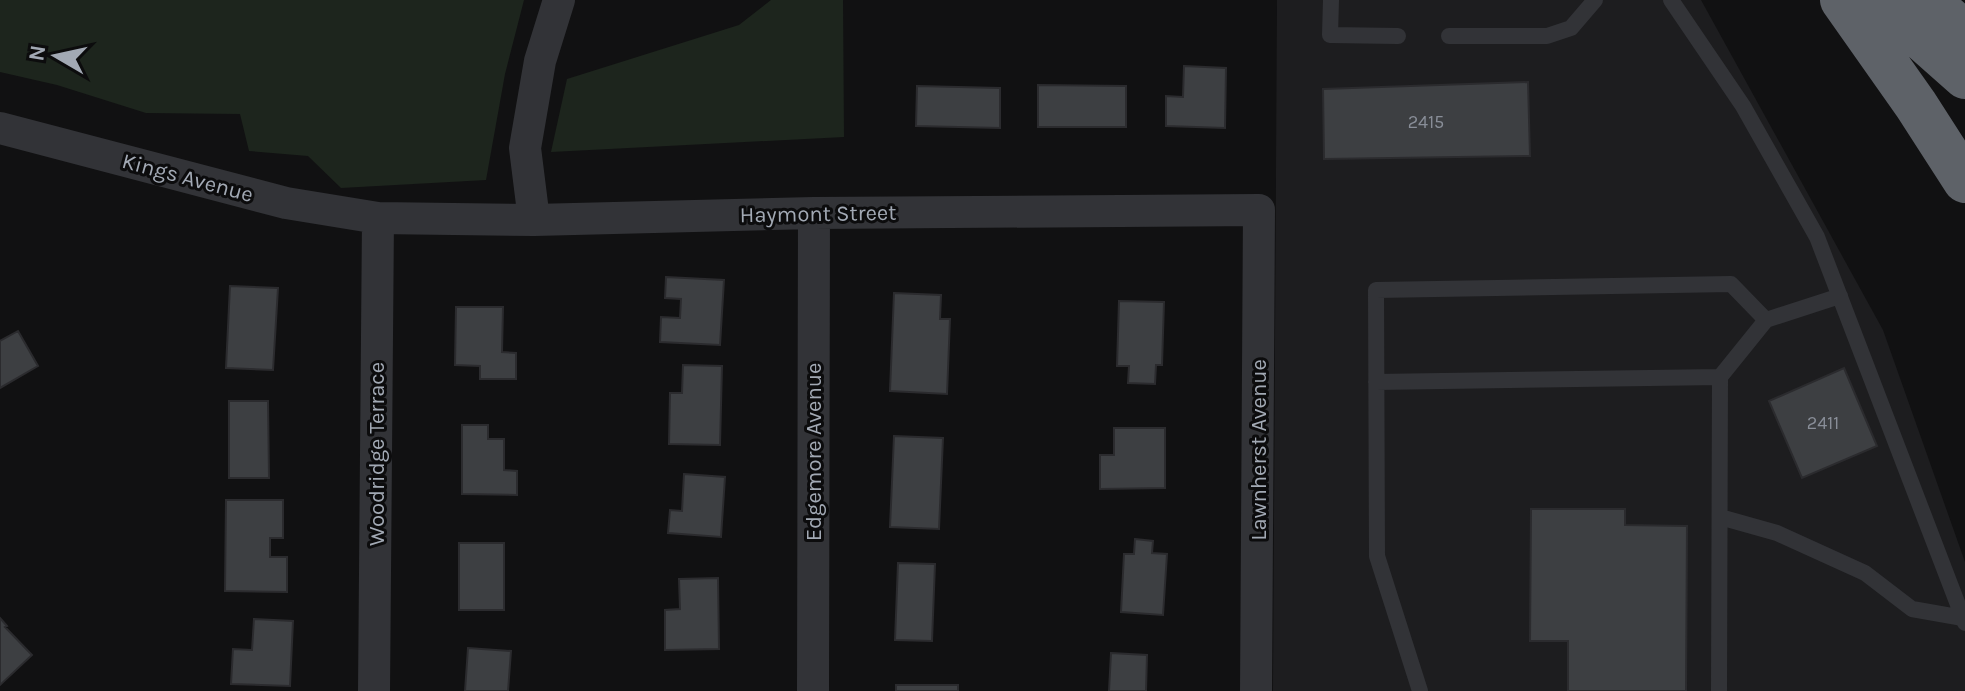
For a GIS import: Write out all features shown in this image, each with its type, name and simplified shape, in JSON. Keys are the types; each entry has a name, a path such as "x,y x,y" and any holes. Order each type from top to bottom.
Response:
{"highway":[{"path":"1842,0 1965,181"},
{"path":"1878,0 1965,77"},
{"path":"1928,0 1965,33"}],"street":[{"path":"534,220 525,148 540,61 559,0"},
{"name":"Kings Avenue","path":"0,128 286,203 378,218"},
{"name":"Haymont Street","path":"378,218 534,220 814,213 1259,210"},
{"name":"Lawnherst Avenue","path":"1256,691 1259,210"},
{"name":"Edgemore Avenue","path":"813,691 814,213"},
{"name":"Woodridge Terrace","path":"374,691 378,218"}],"lane":[{"path":"1331,0 1330,35 1398,36"},
{"path":"1449,36 1547,36 1571,28 1595,0"},
{"path":"1671,0 1743,106 1817,237 1964,620"},
{"path":"1420,691 1377,556 1376,290 1731,284 1766,320"},
{"path":"1719,691 1720,377 1766,320 1840,296"},
{"path":"1376,382 1720,377"},
{"path":"1720,517 1777,533 1865,573 1912,609 1964,620"}],"shaded area":[{"path":"0,0 524,0 505,74 486,180 341,188 308,156 249,151 240,114 146,113 57,85 0,72"},
{"path":"771,0 843,0 844,137 551,152 567,79 739,25"},
{"path":"1277,0 1701,0 1883,330 1965,562 1965,691 1273,691"}],"building":[{"path":"1184,66 1226,68 1225,128 1166,126 1166,96 1183,97"},
{"path":"1528,82 1530,156 1324,159 1323,89"},
{"path":"1038,85 1126,86 1126,127 1038,127"},
{"path":"917,86 1000,88 1000,128 916,126"},
{"path":"666,277 724,280 720,345 660,342 661,317 680,318 681,299 665,298"},
{"path":"230,286 278,288 273,370 226,368"},
{"path":"894,293 941,295 940,319 950,319 947,394 890,391"},
{"path":"1119,301 1164,302 1162,365 1156,365 1155,384 1128,383 1129,366 1117,366"},
{"path":"456,307 503,307 502,352 516,353 516,379 480,379 480,366 455,365"},
{"path":"18,331 38,366 0,388 0,341"},
{"path":"683,365 722,366 720,445 669,444 670,393 682,393"},
{"path":"1844,368 1877,446 1802,478 1769,401"},
{"path":"229,401 268,401 269,478 229,478"},
{"path":"462,425 488,425 488,439 504,439 504,470 517,471 517,495 462,494"},
{"path":"1114,428 1165,428 1165,488 1100,489 1100,455 1114,455"},
{"path":"894,436 943,438 939,529 890,527"},
{"path":"684,474 725,477 721,537 668,533 670,510 682,511"},
{"path":"226,500 283,500 283,538 270,538 270,557 287,557 287,592 225,591"},
{"path":"1531,509 1625,509 1625,525 1687,526 1686,691 1568,691 1568,641 1530,641"},
{"path":"1135,539 1153,541 1152,553 1167,554 1163,615 1121,612 1124,554 1134,554"},
{"path":"459,543 504,543 504,610 459,610"},
{"path":"898,563 935,564 932,641 895,640"},
{"path":"718,578 719,649 665,650 665,610 680,609 679,579"},
{"path":"0,618 32,655 0,685"},
{"path":"254,619 293,621 290,686 231,684 233,649 252,650"},
{"path":"468,648 511,651 508,691 465,691"},
{"path":"1111,653 1147,655 1146,691 1109,691"},
{"path":"896,685 958,685 958,691 896,691"}]}
